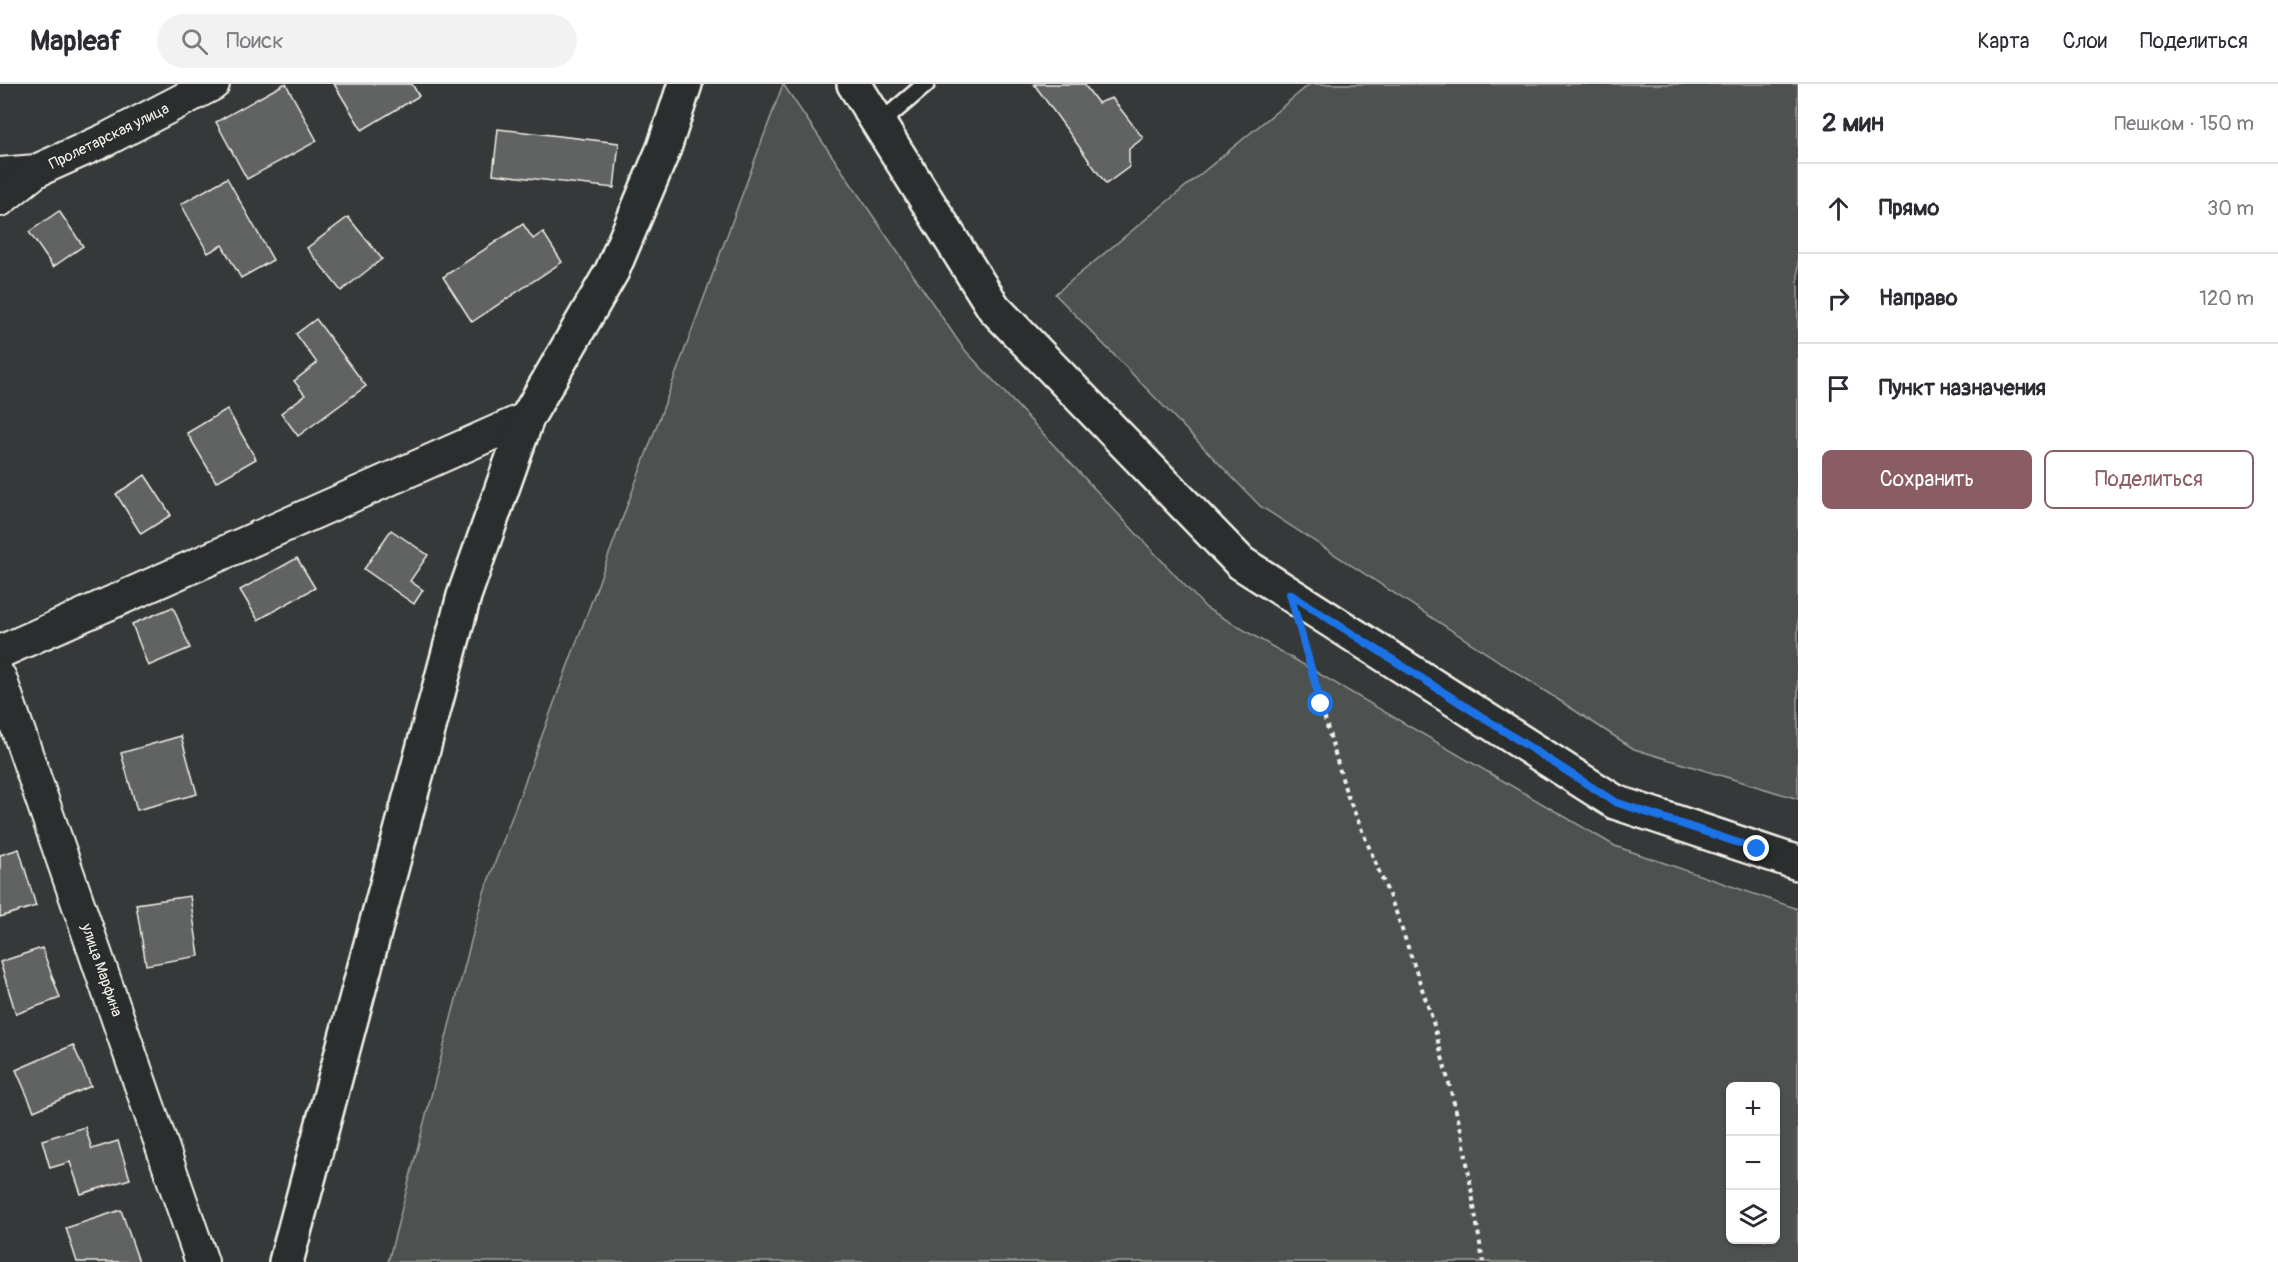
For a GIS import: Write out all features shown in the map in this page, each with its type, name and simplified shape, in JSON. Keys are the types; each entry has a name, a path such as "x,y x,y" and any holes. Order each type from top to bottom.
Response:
{"main road":[{"path":"286,1262 464,596 527,418 612,271 663,148 685,84"},
{"path":"854,84 994,308 1241,563 1615,802 1798,863"}],"street":[{"name":"Пролетарская улица","path":"0,174 36,171 115,135 213,84"},
{"path":"0,200 36,171"},
{"path":"0,652 527,418"},
{"name":"улица Марфина","path":"0,678 202,1262"}],"lane":[{"path":"879,124 926,84"}],"path":[{"path":"1290,594 1346,792 1396,912 1432,1018 1462,1138 1483,1262"}],"shaded area":[{"path":"783,84 963,348 1206,608 1615,846 1798,909 1798,1262 388,1262 483,895"},
{"path":"1310,84 1798,84 1798,799 1634,749 1260,506 1055,294"}],"building":[{"path":"284,84 317,141 247,179 216,122"},
{"path":"334,84 412,84 419,96 362,130"},
{"path":"1034,84 1084,84 1098,103 1112,98 1143,138 1129,149 1129,167 1106,184"},
{"path":"498,129 619,143 614,188 493,174"},
{"path":"227,178 273,260 241,278 222,245 208,253 181,204"},
{"path":"59,211 83,246 53,267 29,232"},
{"path":"348,217 382,259 341,291 307,248"},
{"path":"523,224 533,239 543,232 562,262 472,322 443,277"},
{"path":"316,319 366,386 298,436 281,413 305,395 294,381 317,363 296,334"},
{"path":"227,409 256,459 216,482 187,433"},
{"path":"145,475 171,515 141,534 116,494"},
{"path":"391,530 428,555 410,581 423,590 414,604 364,569"},
{"path":"297,558 315,588 258,620 240,590"},
{"path":"173,607 190,648 148,666 132,624"},
{"path":"181,736 197,794 137,810 121,753"},
{"path":"19,849 36,906 0,917 0,855"},
{"path":"190,896 199,956 146,965 136,904"},
{"path":"42,948 60,998 16,1014 0,962"},
{"path":"73,1045 91,1086 34,1111 16,1070"},
{"path":"85,1127 92,1149 118,1141 130,1179 81,1194 70,1162 50,1168 42,1140"},
{"path":"121,1210 139,1262 77,1262 66,1228"}],"route":[{"path":"1321,704 1290,594 1615,802 1757,849"}]}
